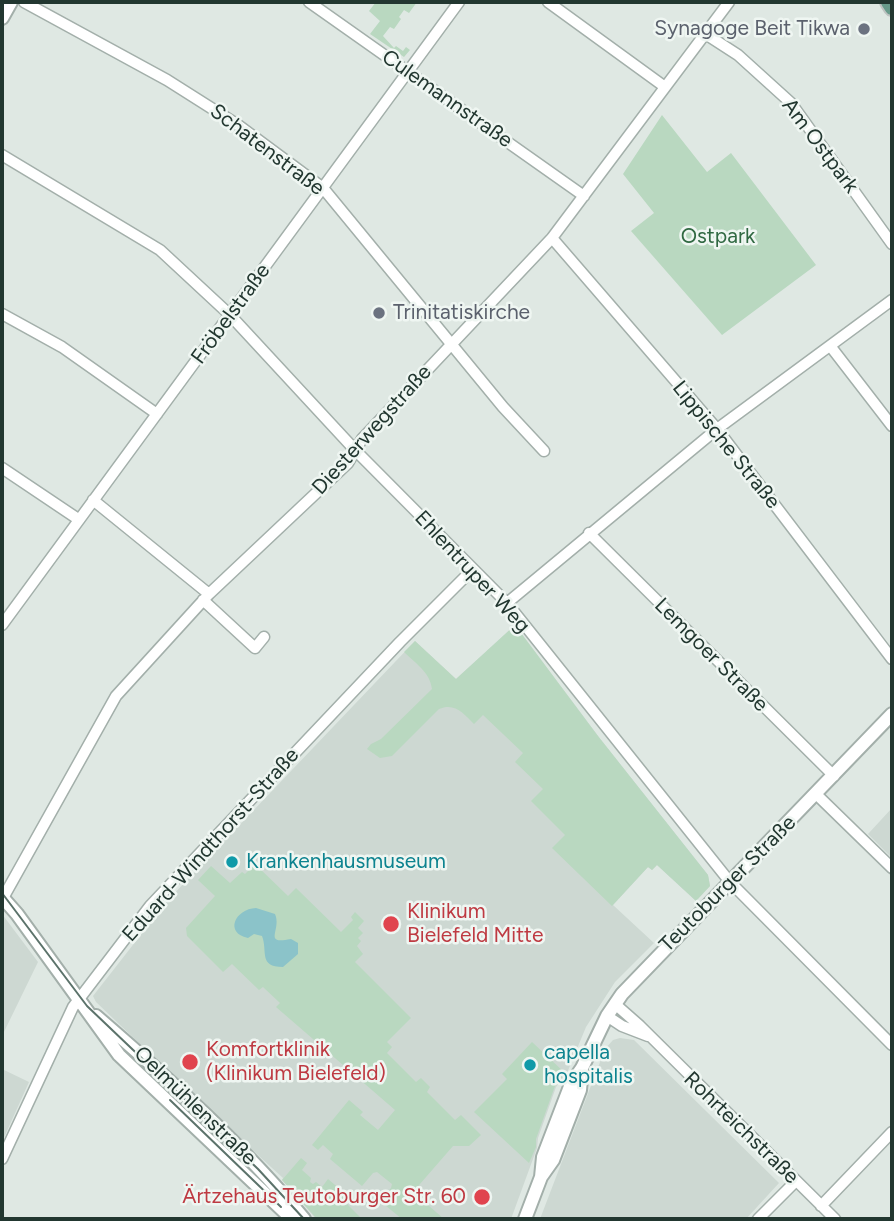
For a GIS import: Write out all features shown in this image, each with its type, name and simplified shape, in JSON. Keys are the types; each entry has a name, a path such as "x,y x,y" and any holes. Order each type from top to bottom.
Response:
{"main road":[{"path":"888,2 892,8"}],"street":[{"path":"2,18 11,2"},
{"name":"Schatenstraße","path":"24,2 167,80 238,125 323,188 503,407 544,451"},
{"name":"Culemannstraße","path":"309,2 584,196"},
{"name":"Fröbelstraße","path":"3,622 459,2"},
{"path":"548,2 665,87"},
{"name":"Diesterwegstraße","path":"3,897 117,696 206,597 348,463 362,439 552,238 729,2"},
{"name":"Am Ostpark","path":"704,33 738,55 791,103 892,244"},
{"name":"Ehlentruper Weg","path":"2,155 160,250 230,315 355,450 506,603 730,883 892,1045"},
{"name":"Lippische Straße","path":"552,238 717,429 892,659"},
{"path":"506,603 717,429 892,300"},
{"path":"2,314 62,347 157,414"},
{"path":"831,347 892,426"},
{"path":"2,468 78,519"},
{"path":"93,500 206,597 255,648 264,637"},
{"name":"Lemgoer Straße","path":"589,533 834,776"},
{"name":"Eduard-Windthorst-Straße","path":"2,1159 78,999 150,906 473,569"},
{"name":"Teutoburger Straße","path":"525,1219 541,1177 543,1157 571,1084 615,1004 640,973 892,714"},
{"path":"816,794 892,868"},
{"name":"Oelmühlenstraße","path":"3,897 119,1055 292,1219"},
{"name":"Oelmühlenstraße","path":"78,999 130,1044 256,1163 304,1219"},
{"name":"Rohrteichstraße","path":"615,1004 835,1219"},
{"name":"Rohrteichstraße","path":"607,1016 622,1026 648,1036"},
{"path":"821,1206 892,1132"},
{"path":"758,1219 796,1181"}],"shaded area":[{"name":"Klinikum Bielefeld Mitte","path":"515,625 598,736 708,875 710,886 696,901 657,865 652,870 648,867 613,905 654,943 615,982 586,1027 567,1073 556,1087 511,1219 316,1219 283,1178 96,1002 93,996 168,900 415,641 456,679"},
{"path":"892,808 892,858 868,834"},
{"path":"2,914 38,962 2,1036"},
{"path":"613,1040 634,1040 779,1183 746,1219 540,1219 605,1049"},
{"path":"2,1069 29,1082 2,1142"}],"green space":[{"path":"376,2 417,2 409,13 404,10 394,29 390,27 383,36 394,48 396,46 403,51 406,47 410,50 404,57 370,34 380,21 369,11"},
{"name":"Ostpark","path":"662,115 707,172 731,153 816,265 722,335 631,231 654,213 623,174"},
{"path":"515,625 598,736 708,875 710,886 696,901 657,865 652,870 648,867 612,906 552,848 565,835 531,801 543,789 515,762 523,753 483,715 474,724 459,710 445,707 439,709 392,756 380,758 367,749 381,739 432,689 425,673 404,652 415,641 456,679"},
{"path":"255,864 288,896 296,888 341,932 353,920 351,917 355,912 364,921 358,928 363,933 358,938 361,941 357,946 363,954 355,962 411,1018 387,1042 392,1047 387,1053 416,1082 421,1078 430,1087 427,1092 455,1120 461,1115 481,1135 469,1146 453,1146 413,1192 444,1219 402,1219 380,1201 392,1184 377,1172 362,1186 330,1159 333,1154 323,1145 318,1150 312,1145 349,1100 363,1112 360,1115 378,1130 395,1110 276,1007 280,1003 263,987 259,990 232,964 223,972 187,936 186,928 215,896 198,880 211,866 230,883"},
{"path":"532,1042 565,1073 555,1086 529,1163 474,1112 507,1079 502,1074"},
{"path":"301,1158 307,1163 302,1170 311,1178 310,1182 316,1182 322,1187 328,1179 348,1196 344,1201 362,1219 317,1219 282,1180"}],"water":[{"path":"256,908 275,914 277,940 291,939 298,943 298,954 283,967 267,961 262,936 254,934 248,938 234,927 243,912"}],"tram line":[{"path":"2,893 87,1006 258,1169 304,1219"},
{"path":"170,1100 281,1207"}],"place":[{"name":"Synagoge Beit Tikwa","path":"864,29"},
{"name":"Trinitatiskirche","path":"379,313"},
{"name":"Krankenhausmuseum","path":"232,862"},
{"name":"Klinikum Bielefeld Mitte","path":"391,924"},
{"name":"Komfortklinik (Klinikum Bielefeld)","path":"190,1062"},
{"name":"capella hospitalis","path":"530,1065"},
{"name":"Ärtzehaus Teutoburger Str. 60","path":"482,1197"}]}
